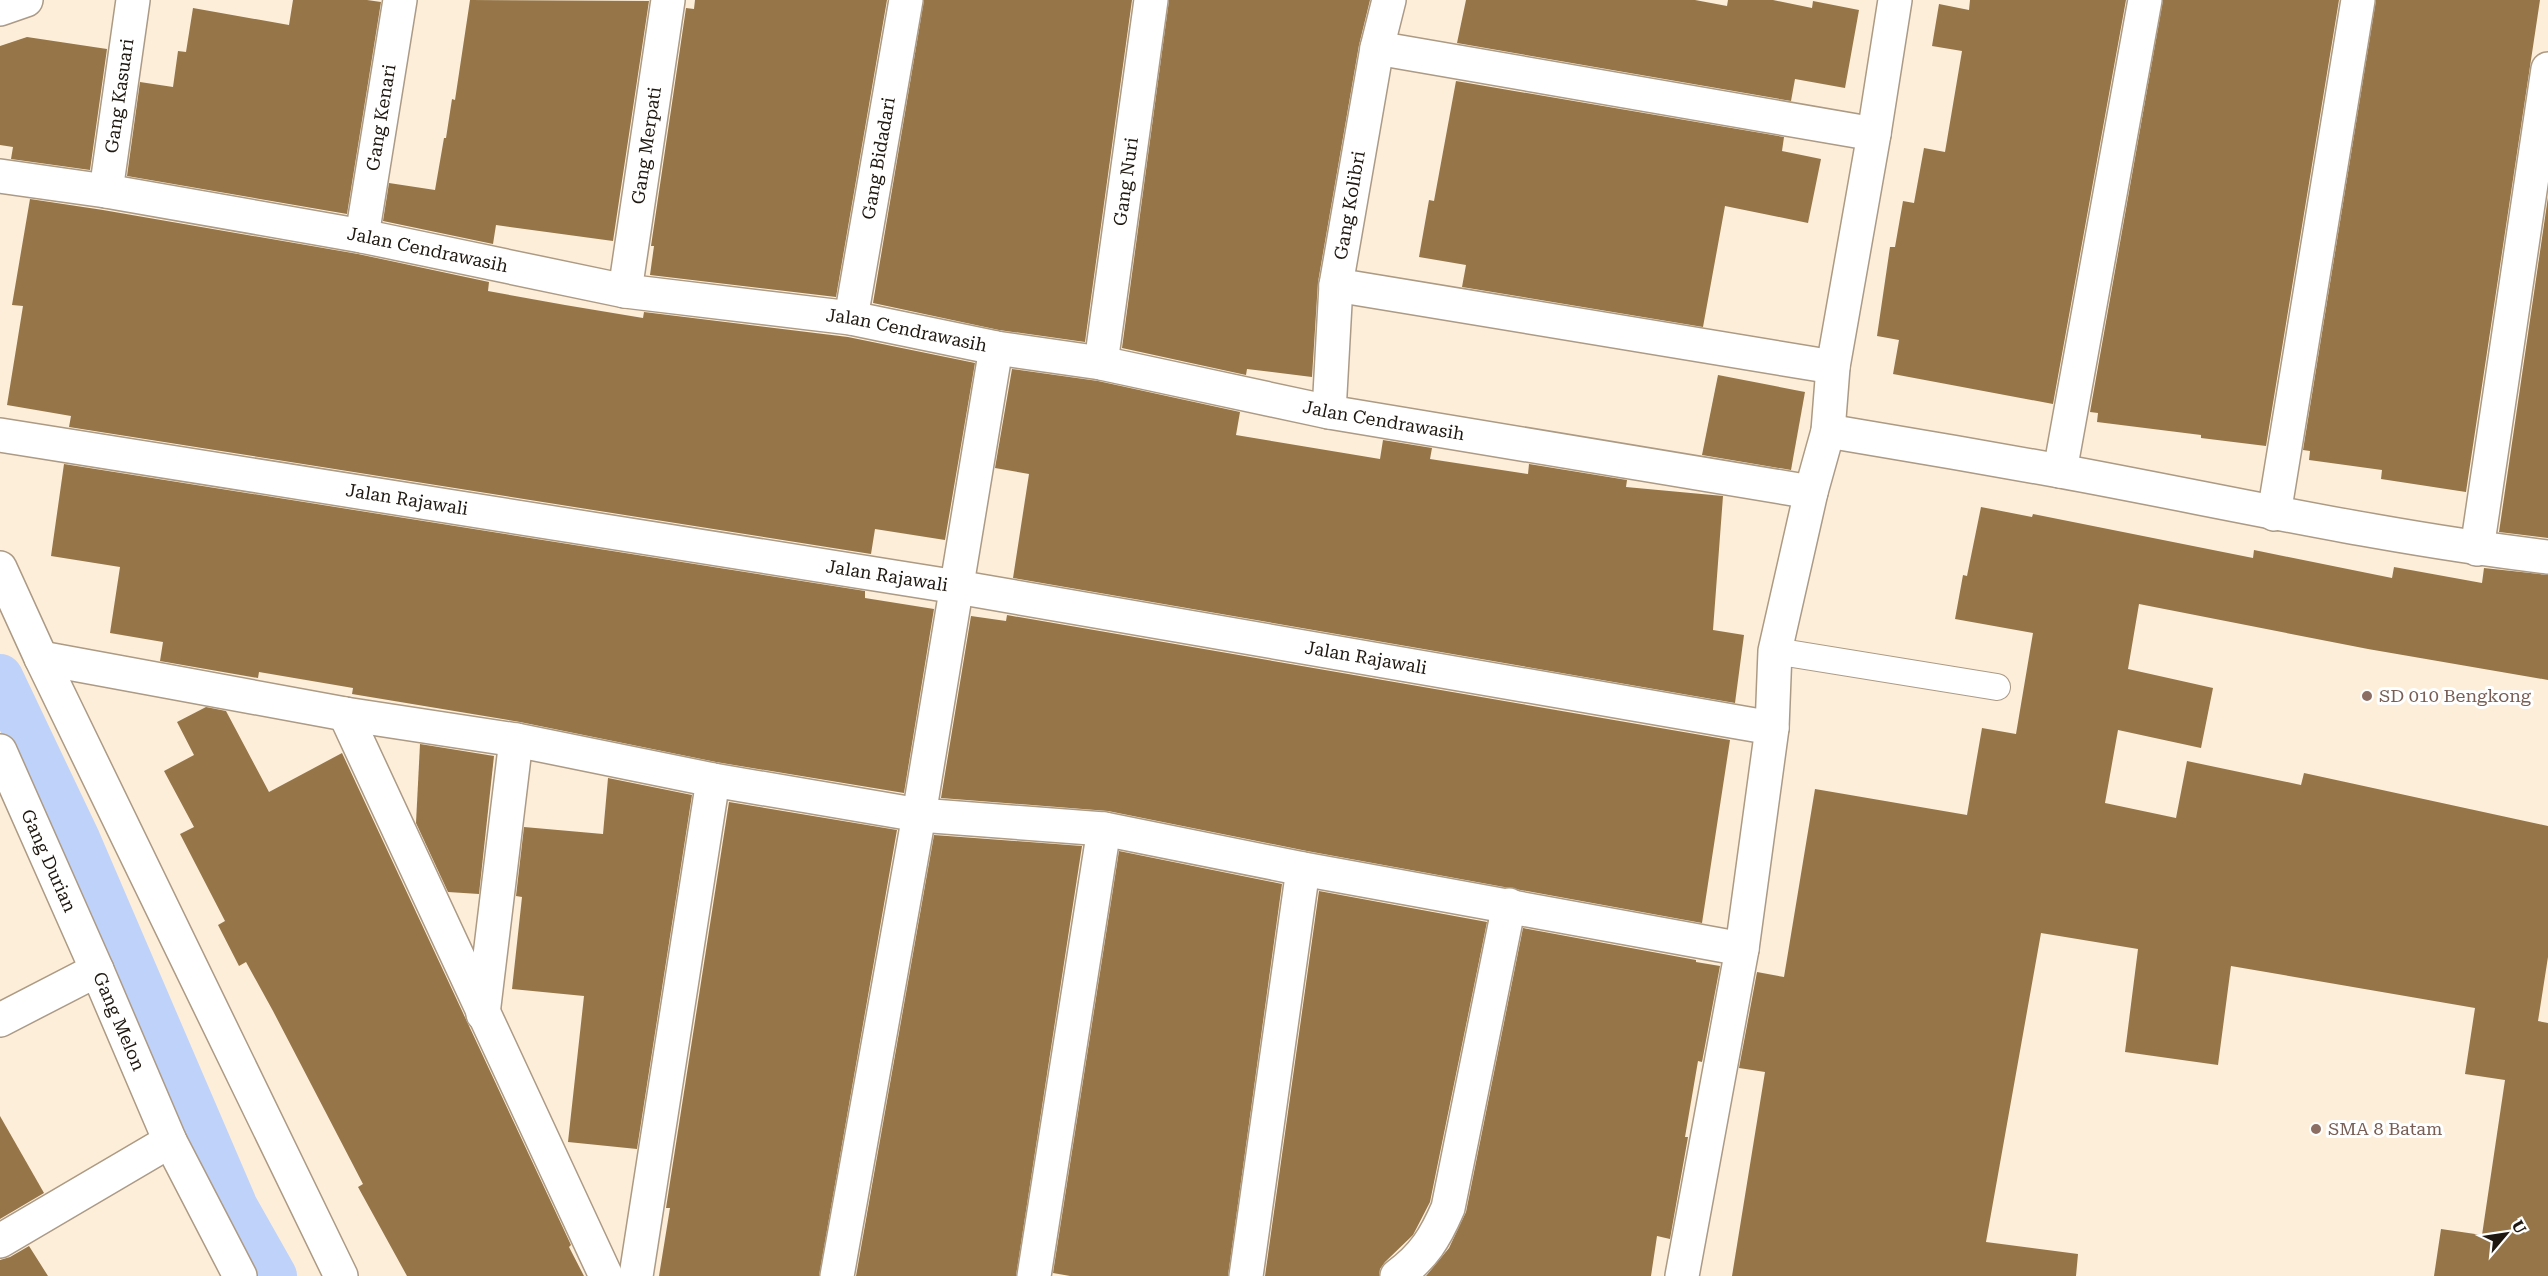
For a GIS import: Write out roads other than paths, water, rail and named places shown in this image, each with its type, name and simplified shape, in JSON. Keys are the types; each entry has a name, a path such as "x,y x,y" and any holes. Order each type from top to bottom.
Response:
{"street":[{"path":"0,9 26,0"},
{"name":"Gang Kasuari","path":"106,191 133,0"},
{"name":"Gang Kenari","path":"362,236 400,0"},
{"name":"Gang Merpati","path":"625,291 668,0"},
{"name":"Gang Bidadari","path":"851,318 906,0"},
{"name":"Gang Nuri","path":"1101,363 1151,0"},
{"name":"Gang Kolibri","path":"1329,412 1336,285 1377,48 1389,0"},
{"path":"1682,1276 1742,949 1772,728 1775,651 1811,492 1828,431 1833,367 1895,0"},
{"path":"2061,471 2145,0"},
{"path":"2274,514 2358,0"},
{"path":"1377,48 1874,134"},
{"path":"2477,549 2548,69"},
{"name":"Jalan Cendrawasih","path":"0,176 106,191 362,236 625,291 851,318 996,348 1101,363 1329,412 1811,492"},
{"path":"1336,285 1833,367"},
{"path":"837,1276 920,815 996,348"},
{"path":"1828,431 2061,471 2274,514 2477,549 2548,557"},
{"name":"Jalan Rajawali","path":"0,435 957,587 1772,728"},
{"path":"0,568 40,658 341,1276"},
{"path":"40,658 345,714 516,740 713,780 920,815 1104,829 1304,869 1742,949"},
{"path":"345,714 606,1276"},
{"path":"483,1014 516,740"},
{"name":"Gang Durian","path":"0,751 97,970"},
{"path":"636,1276 713,780"},
{"path":"1034,1276 1104,829"},
{"path":"1246,1276 1304,869"},
{"path":"1397,1276 1416,1262 1435,1238 1448,1208 1509,905"},
{"name":"Gang Melon","path":"0,1020 97,970 170,1141 240,1276"},
{"path":"0,1241 170,1141"}],"lane":[{"path":"1775,651 1997,687"}],"waterway":[{"path":"0,677 78,841 235,1207 274,1276"}],"place":[{"name":"SD 010 Bengkong","path":"2367,696"},
{"name":"SMA 8 Batam","path":"2316,1129"}]}
